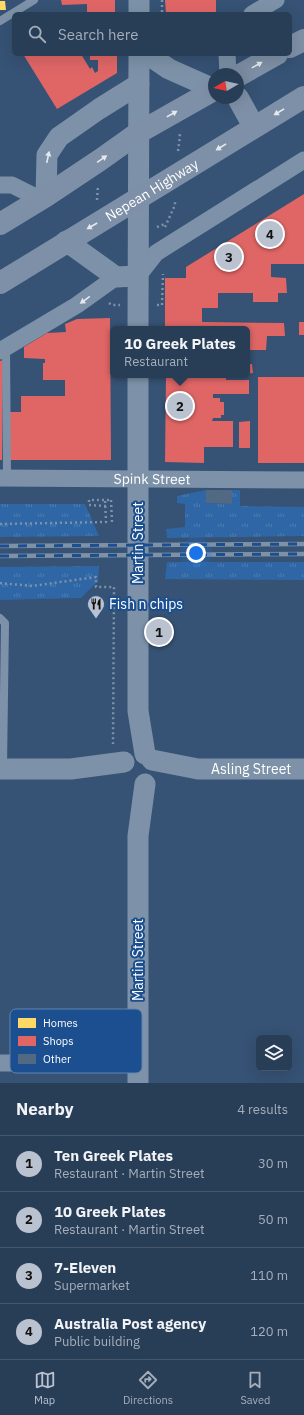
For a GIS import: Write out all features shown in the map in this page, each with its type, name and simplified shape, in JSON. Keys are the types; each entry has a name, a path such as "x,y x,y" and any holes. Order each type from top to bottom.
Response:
{"highway":[{"path":"292,46 304,40"},
{"path":"244,73 273,56"},
{"path":"0,224 43,198 138,133 208,92"},
{"name":"Nepean Highway","path":"0,283 304,97"},
{"path":"241,104 254,127"}],"street":[{"path":"139,0 139,12"},
{"path":"255,12 276,0"},
{"path":"138,326 137,198 139,56"},
{"path":"150,56 169,69 208,86"},
{"path":"227,56 228,68"},
{"path":"0,185 12,186 43,198 47,155 59,137 99,109 139,84"},
{"path":"3,349 77,305 116,277 138,276 156,253 304,160"},
{"path":"66,242 116,277"},
{"name":"Martin Street","path":"138,378 138,1009"},
{"name":"Spink Street","path":"3,478 304,480"},
{"name":"Asling Street","path":"2,769 304,769"},
{"path":"0,1063 10,1064"}],"lane":[{"path":"15,12 34,0"},
{"path":"0,21 12,14"},
{"path":"3,349 3,478"},
{"path":"0,618 5,623 2,769"}],"path":[{"path":"162,0 162,12"},
{"path":"165,224 175,205"},
{"path":"112,478 112,522"},
{"path":"106,506 89,505 89,500 111,500"},
{"path":"0,524 106,522 105,500"},
{"path":"0,583 32,586 96,577 96,587 114,587 113,744"}],"green space":[{"path":"206,490 206,503 232,504 232,490 240,490 240,506 304,507 304,536 167,538 166,529 185,527 185,504 177,503 177,496"},
{"path":"0,504 85,504 99,536 0,537"},
{"path":"167,562 304,562 304,580 165,579"},
{"path":"99,566 98,581 81,598 0,600 0,567"}],"building: Homes":[{"path":"0,1 5,1 6,10 0,10"}],"building: Shops":[{"path":"61,0 115,0 115,12 87,12 87,4 62,5"},
{"path":"165,0 216,0 216,12 166,12"},
{"path":"24,56 82,56 90,69 92,67 95,73 98,71 98,60 90,60 90,56 117,56 117,73 57,109"},
{"path":"304,194 304,264 271,264 271,277 286,278 287,293 278,293 278,302 253,302 253,293 218,293 218,308 202,308 202,322 284,323 285,336 267,336 266,350 250,350 250,326 165,326 165,278 186,278 186,267"},
{"path":"110,318 111,460 9,460 10,412 21,412 21,396 65,396 65,380 43,380 43,363 45,363 45,359 24,358 24,347 47,333 66,332 65,324 77,319"},
{"path":"299,322 304,322 304,335 299,335"},
{"path":"3,360 2,460 0,460 0,361"},
{"path":"250,364 252,364 253,373 250,374"},
{"path":"258,377 304,377 304,463 258,463"},
{"path":"166,378 226,378 226,380 249,380 249,394 213,394 213,398 220,398 220,402 224,402 224,415 221,415 221,418 213,418 212,421 233,421 233,447 204,447 204,463 165,462"},
{"path":"250,421 250,448 239,448 239,422"}],"building: Other":[{"path":"206,490 232,490 232,504 206,503"}],"railway":[{"path":"0,546 304,544"},
{"path":"0,556 304,554"}],"place":[{"name":"Australia Post agency","path":"270,234"},
{"name":"7-Eleven","path":"229,257"},
{"name":"10 Greek Plates","path":"180,406"},
{"name":"Fish n chips","path":"96,619"},
{"name":"Ten Greek Plates","path":"159,632"}]}
